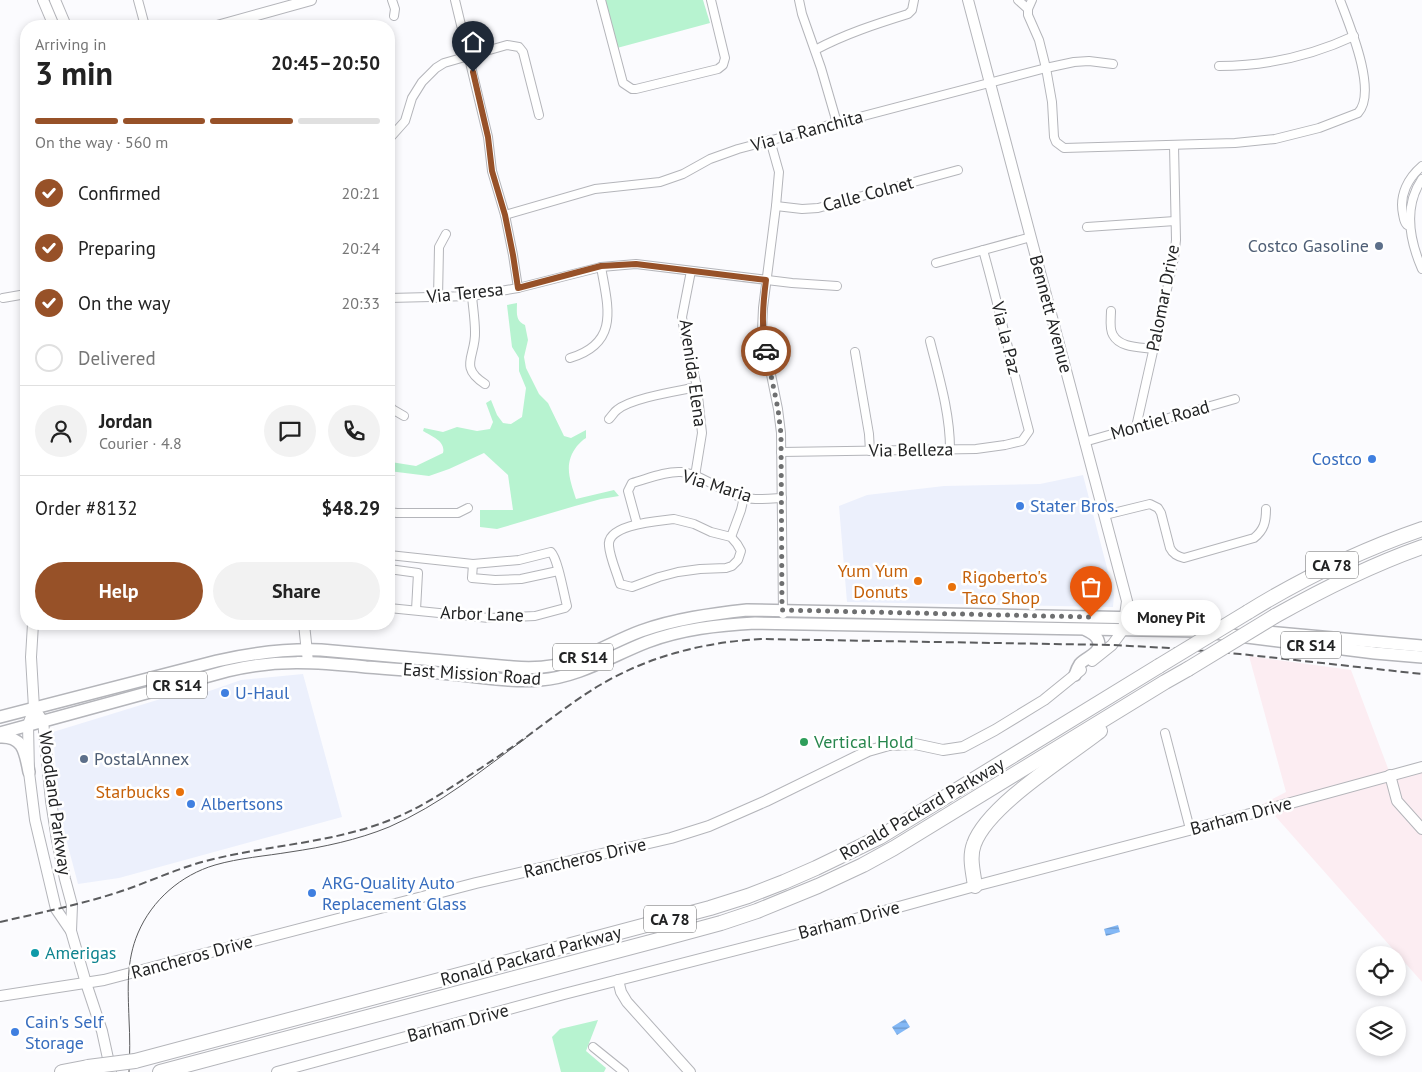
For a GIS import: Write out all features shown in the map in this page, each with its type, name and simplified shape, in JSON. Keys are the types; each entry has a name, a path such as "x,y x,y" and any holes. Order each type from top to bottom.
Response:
{"highway":[{"name":"Ronald Packard Parkway","path":"62,1072 90,1070 135,1061 710,908 766,889 816,868 880,837 1278,594 1331,566 1385,542 1422,529"},
{"name":"Ronald Packard Parkway","path":"160,1072 721,923 757,911 835,879 894,848 1165,682 1310,596 1360,571 1422,547"},
{"path":"975,886 971,862 974,843 986,823 998,810 1032,782 1165,682"}],"main road":[{"name":"East Mission Road","path":"0,717 217,661 271,651 307,650 535,668 563,664 642,631 669,623 697,616 747,610 1175,620 1274,633 1422,646"},
{"path":"940,627 962,620 964,614"},
{"name":"East Mission Road","path":"0,733 247,667 273,663 308,662 502,679 540,680 571,675 650,642 693,630 734,624 783,623 1199,631 1422,657"},
{"path":"1075,675 1080,664 1099,648 1097,638 1084,629"},
{"path":"127,699 127,694 202,670 217,661"},
{"path":"0,737 10,738 21,744 24,749 29,772"}],"street":[{"path":"43,0 51,20"},
{"path":"55,0 63,20"},
{"path":"138,0 143,20"},
{"path":"239,20 311,0"},
{"path":"392,0 395,9 394,16"},
{"path":"455,0 488,137 492,171 505,215 518,288"},
{"path":"601,0 623,83 632,89 718,69 723,65 725,58 711,0"},
{"path":"799,0 822,68 837,123"},
{"path":"815,50 836,39 908,14 912,10 914,0"},
{"name":"Bennett Avenue","path":"968,0 1127,601 1123,630"},
{"path":"1018,0 1028,9"},
{"path":"1032,0 1028,9 1028,15 1039,40 1046,68 1052,102 1054,137 1056,142 1064,148 1235,143 1275,139 1319,128 1358,113 1365,101 1363,75 1354,36 1340,0"},
{"path":"1219,66 1272,63 1304,56 1354,36"},
{"path":"395,132 405,121 412,98 422,82 436,68 507,45 519,47 523,52 539,115"},
{"name":"Via la Ranchita","path":"505,215 595,188 660,182 683,174 710,159 738,149 1046,68 1089,61 1113,64"},
{"path":"770,140 779,172 762,330 778,409 781,434 783,623"},
{"name":"Palomar Drive","path":"1136,427 1174,258 1176,221 1174,145"},
{"path":"1410,229 1404,222 1402,201 1410,180 1422,166"},
{"name":"Calle Colnet","path":"776,206 802,209 818,208 958,170"},
{"path":"1422,178 1415,189 1411,201 1409,219 1410,229 1422,269"},
{"path":"1087,227 1176,221"},
{"path":"438,298 439,247 446,234"},
{"path":"936,263 1031,237"},
{"name":"Via la Paz","path":"983,250 1028,426"},
{"name":"Via Teresa","path":"395,298 472,296 518,288 601,266 636,264 766,280 837,286"},
{"path":"570,358 588,350 600,339 606,327 609,311 601,266"},
{"name":"Avenida Elena","path":"691,271 682,317 697,387 702,433 695,476"},
{"path":"3,298 20,295"},
{"path":"472,296 475,341 469,360 471,371 476,379 485,384"},
{"path":"1110,311 1113,336 1123,344 1153,349"},
{"path":"930,342 948,416 950,449"},
{"path":"855,352 870,434 870,451"},
{"path":"609,419 615,410 624,405 657,395 697,387"},
{"name":"Montiel Road","path":"1084,442 1235,399"},
{"path":"395,412 404,416"},
{"name":"Via Belleza","path":"782,452 976,449 1005,446 1022,441 1029,431 1028,426"},
{"name":"Via Maria","path":"637,524 628,491 632,483 671,473 682,472 695,476 736,496 752,500 782,498"},
{"path":"731,537 744,498"},
{"path":"1105,515 1150,504 1158,508 1172,552 1184,558 1254,538 1261,533 1264,527 1266,509"},
{"path":"395,513 458,513 468,508"},
{"path":"674,520 694,524 711,532 731,537 741,551 738,560 732,566 678,572 632,587 620,584 608,545 615,533 637,524 674,520"},
{"path":"395,556 473,564 519,560 550,552 553,554 558,571 521,579 495,580 472,578 473,564"},
{"path":"395,570 418,573 416,610"},
{"name":"Arbor Lane","path":"395,608 489,618 535,616 567,606 558,571"},
{"name":"Woodland Parkway","path":"33,630 31,657 34,708 28,726 29,772 35,820 56,909 72,930"},
{"path":"305,630 308,662"},
{"name":"Rancheros Drive","path":"0,996 112,978 476,883 671,838 709,826 766,801 868,751 889,745 915,744 943,750 963,747 1044,700 1112,645 1123,630"},
{"name":"Woodland Parkway","path":"34,708 43,721 56,840 72,905 72,930 86,983 102,1032 111,1072"},
{"path":"1165,733 1190,829"},
{"name":"Barham Drive","path":"277,1072 1422,767"},
{"path":"1390,775 1397,801 1422,829"},
{"path":"618,980 626,1002 690,1072"},
{"path":"593,1046 624,1072"},
{"path":"610,1072 615,1065"}],"shaded area":[{"path":"1083,475 1114,595 1113,607 847,602 839,506 867,495 944,486 1040,484"},
{"path":"1249,656 1351,670 1389,771 1422,761 1422,982 1406,964 1406,946 1390,946 1263,804 1286,792"},
{"path":"303,674 342,817 119,878 78,884 59,812 53,732 193,689 195,696 241,680"}],"green space":[{"path":"604,0 703,0 710,23 617,48"},
{"path":"517,303 518,319 525,325 528,340 524,357 526,368 539,394 548,403 564,436 571,438 586,430 586,438 577,446 570,459 570,479 576,499 614,490 619,496 575,506 497,529 480,527 480,510 513,510 508,475 484,453 429,476 395,472 395,463 416,466 443,453 440,442 423,431 424,428 443,432 457,427 477,431 490,429 493,422 486,403 491,400 497,415 503,423 511,424 522,417 526,388 519,371 519,358 512,347 507,305"},
{"path":"598,1020 586,1051 606,1068 604,1072 561,1072 552,1037 560,1029"}],"water":[{"path":"1118,925 1120,932 1106,936 1104,929"},
{"path":"905,1019 910,1027 897,1035 892,1027"}],"tram line":[{"path":"129,1072 128,986 131,954 144,921 169,890 191,875 215,865 328,845 365,836 389,827 443,798 526,738"}],"railway":[{"path":"0,922 102,897 206,861 230,855 325,839 372,827 418,807 450,788 517,744 600,685 658,658 719,643 761,639 1112,645 1240,654 1422,674"}],"way so far":[{"path":"766,351 781,434 782,610 1091,617"}],"place":[{"name":"Costco Gasoline","path":"1379,246"},
{"name":"Costco","path":"1372,459"},
{"name":"Stater Bros.","path":"1020,506"},
{"name":"Yum Yum Donuts","path":"918,581"},
{"name":"Rigoberto's Taco Shop","path":"952,587"},
{"name":"Money Pit","path":"1091,617"},
{"name":"U-Haul","path":"225,693"},
{"name":"Vertical Hold","path":"804,742"},
{"name":"PostalAnnex","path":"84,759"},
{"name":"Starbucks","path":"180,792"},
{"name":"Albertsons","path":"191,804"},
{"name":"ARG-Quality Auto Replacement Glass","path":"312,893"},
{"name":"Amerigas","path":"35,953"},
{"name":"Cain's Self Storage","path":"15,1032"}],"route":[{"path":"473,72 488,137 492,171 505,215 518,288 601,266 636,264 766,280 762,330 766,351"}]}
